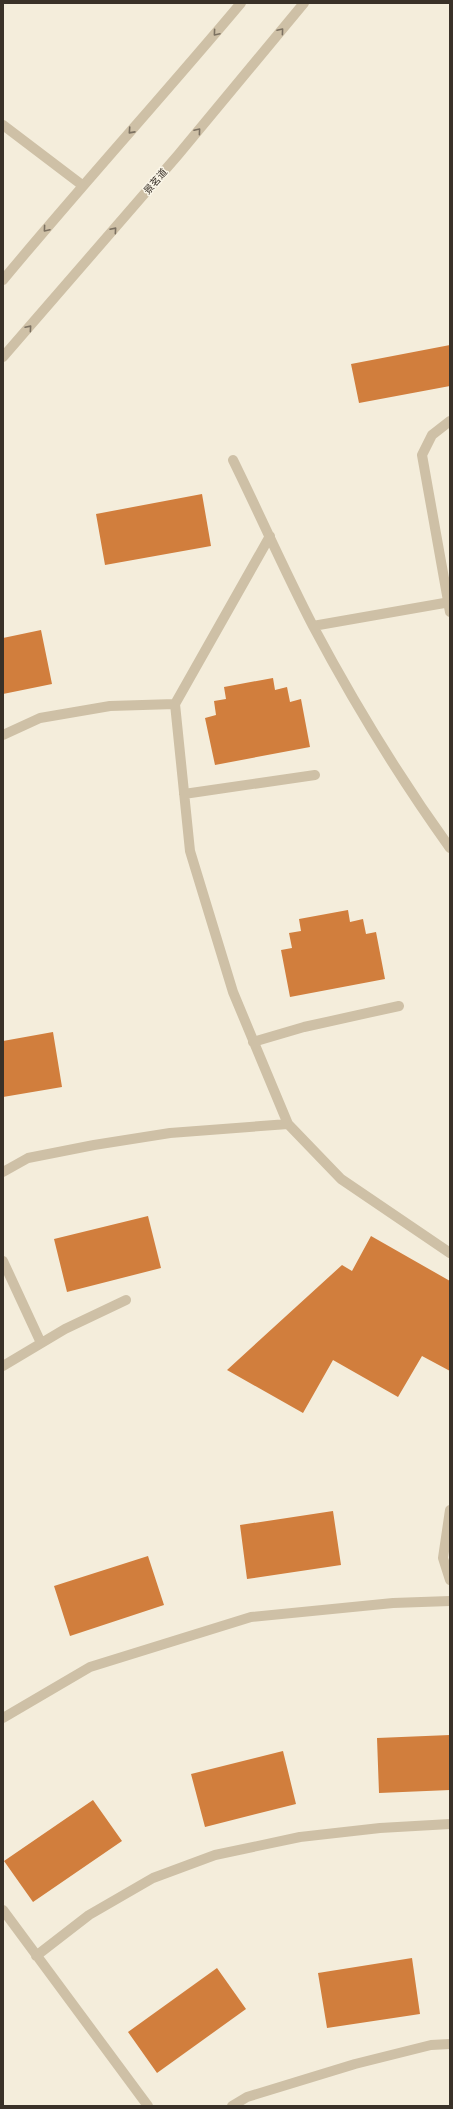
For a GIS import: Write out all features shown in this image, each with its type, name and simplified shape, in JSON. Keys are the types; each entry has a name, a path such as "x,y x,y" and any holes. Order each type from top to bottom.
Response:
{"street":[{"path":"3,280 82,186 176,81 241,3"},
{"name":"景茗道","path":"3,358 178,155 304,3"},
{"path":"3,125 82,186"},
{"path":"450,421 432,434 422,455 450,612"},
{"path":"233,460 313,626 369,726 424,812 450,848"},
{"path":"270,536 175,704 190,851 233,992 288,1124 341,1179 450,1253"},
{"path":"313,626 449,602"},
{"path":"3,734 40,718 110,706 175,704"},
{"path":"184,794 315,775"},
{"path":"253,1042 304,1027 399,1006"},
{"path":"3,1172 28,1158 94,1145 170,1133 288,1124"},
{"path":"3,1261 41,1343"},
{"path":"3,1366 65,1329 126,1300"},
{"path":"450,1510 443,1558 450,1580"},
{"path":"3,1718 90,1667 251,1617 393,1603 450,1601"},
{"path":"36,1956 89,1915 146,1882 215,1855 300,1837 380,1828 450,1824"},
{"path":"3,1910 148,2106"},
{"path":"232,2106 247,2098 355,2064 431,2045 450,2044"}],"building":[{"path":"450,345 450,386 359,403 351,364"},
{"path":"202,494 211,546 105,565 96,514"},
{"path":"41,630 52,684 3,694 3,638"},
{"path":"273,678 275,690 287,687 290,702 301,699 310,747 215,765 205,718 216,715 214,701 226,699 224,687"},
{"path":"348,910 350,922 363,919 366,934 376,932 385,979 290,997 281,950 292,948 289,933 301,931 299,919"},
{"path":"53,1032 62,1087 3,1097 3,1041"},
{"path":"148,1216 161,1268 67,1292 54,1239"},
{"path":"371,1236 450,1281 450,1371 422,1356 398,1397 333,1360 303,1413 227,1370 342,1265 352,1271"},
{"path":"333,1511 341,1565 247,1579 240,1525"},
{"path":"148,1556 164,1605 70,1636 54,1586"},
{"path":"450,1735 450,1790 379,1793 377,1738"},
{"path":"283,1751 296,1804 205,1827 191,1774"},
{"path":"93,1800 122,1841 33,1902 4,1861"},
{"path":"412,1958 420,2014 327,2028 318,1973"},
{"path":"217,1968 246,2009 157,2073 128,2032"}]}
